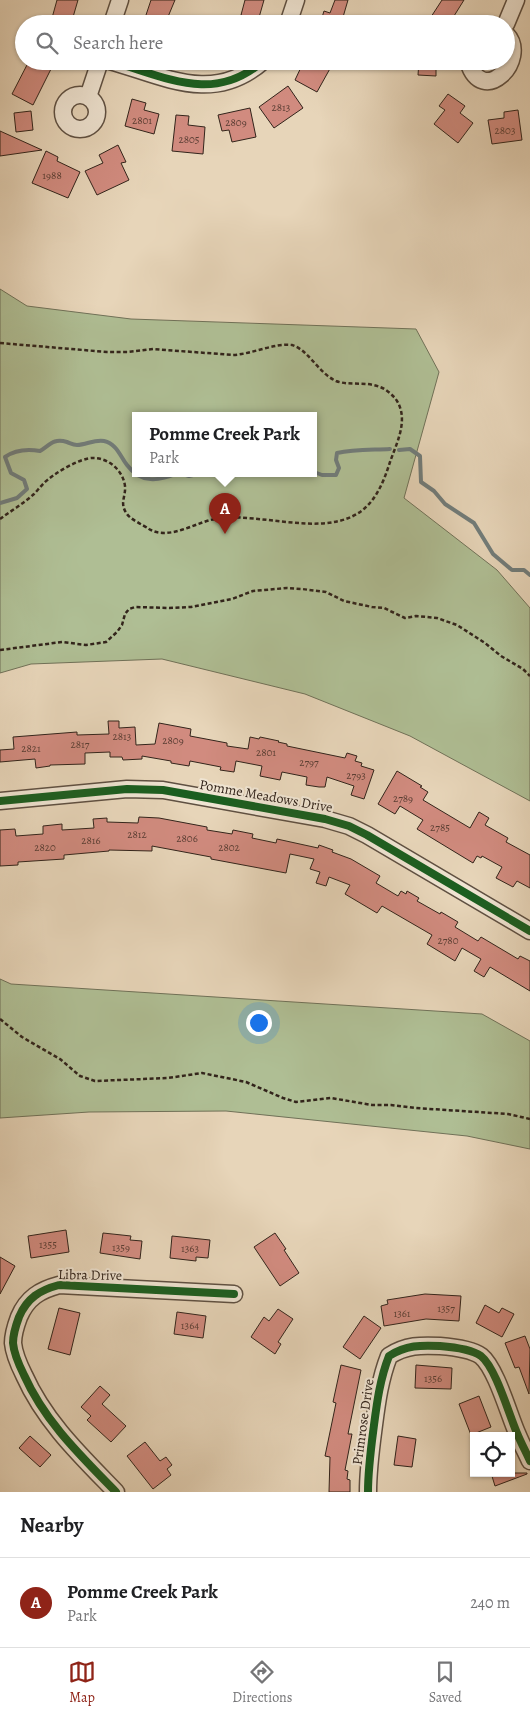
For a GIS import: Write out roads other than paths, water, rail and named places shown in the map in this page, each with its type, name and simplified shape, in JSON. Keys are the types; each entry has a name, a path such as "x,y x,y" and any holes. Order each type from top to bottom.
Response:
{"street":[{"path":"115,15 120,0"},
{"path":"291,15 296,0"},
{"path":"510,15 516,0"},
{"path":"515,43 518,51 518,60 515,68"},
{"path":"88,97 97,70"},
{"path":"138,70 173,81 195,85 233,80 250,70"},
{"path":"472,70 478,77 494,81 503,79 513,70"},
{"name":"Pomme Meadows Drive","path":"0,801 117,790 148,789 326,819 363,832 530,931"},
{"name":"Libra Drive","path":"116,1492 62,1435 45,1414 15,1356 13,1342 15,1328 26,1303 41,1291 59,1285 234,1294"},
{"name":"Primrose Drive","path":"368,1492 368,1474 379,1388 389,1356 406,1347 422,1345 446,1346 470,1351 481,1356 487,1362 495,1377 517,1434 530,1461"}],"waterway":[{"path":"0,503 17,498 27,489 24,480 11,473 5,457 22,451 40,451 58,441 77,445 104,441 115,448 132,471"},
{"path":"317,473 336,475 339,468 336,460 337,453 356,450 390,449"},
{"path":"399,450 410,449 420,456 421,482 434,491 445,504 474,523 493,554 512,570 524,570 530,575"},
{"path":"142,477 151,479 167,477"}],"place":[{"name":"Pomme Creek Park","path":"225,534"}]}
